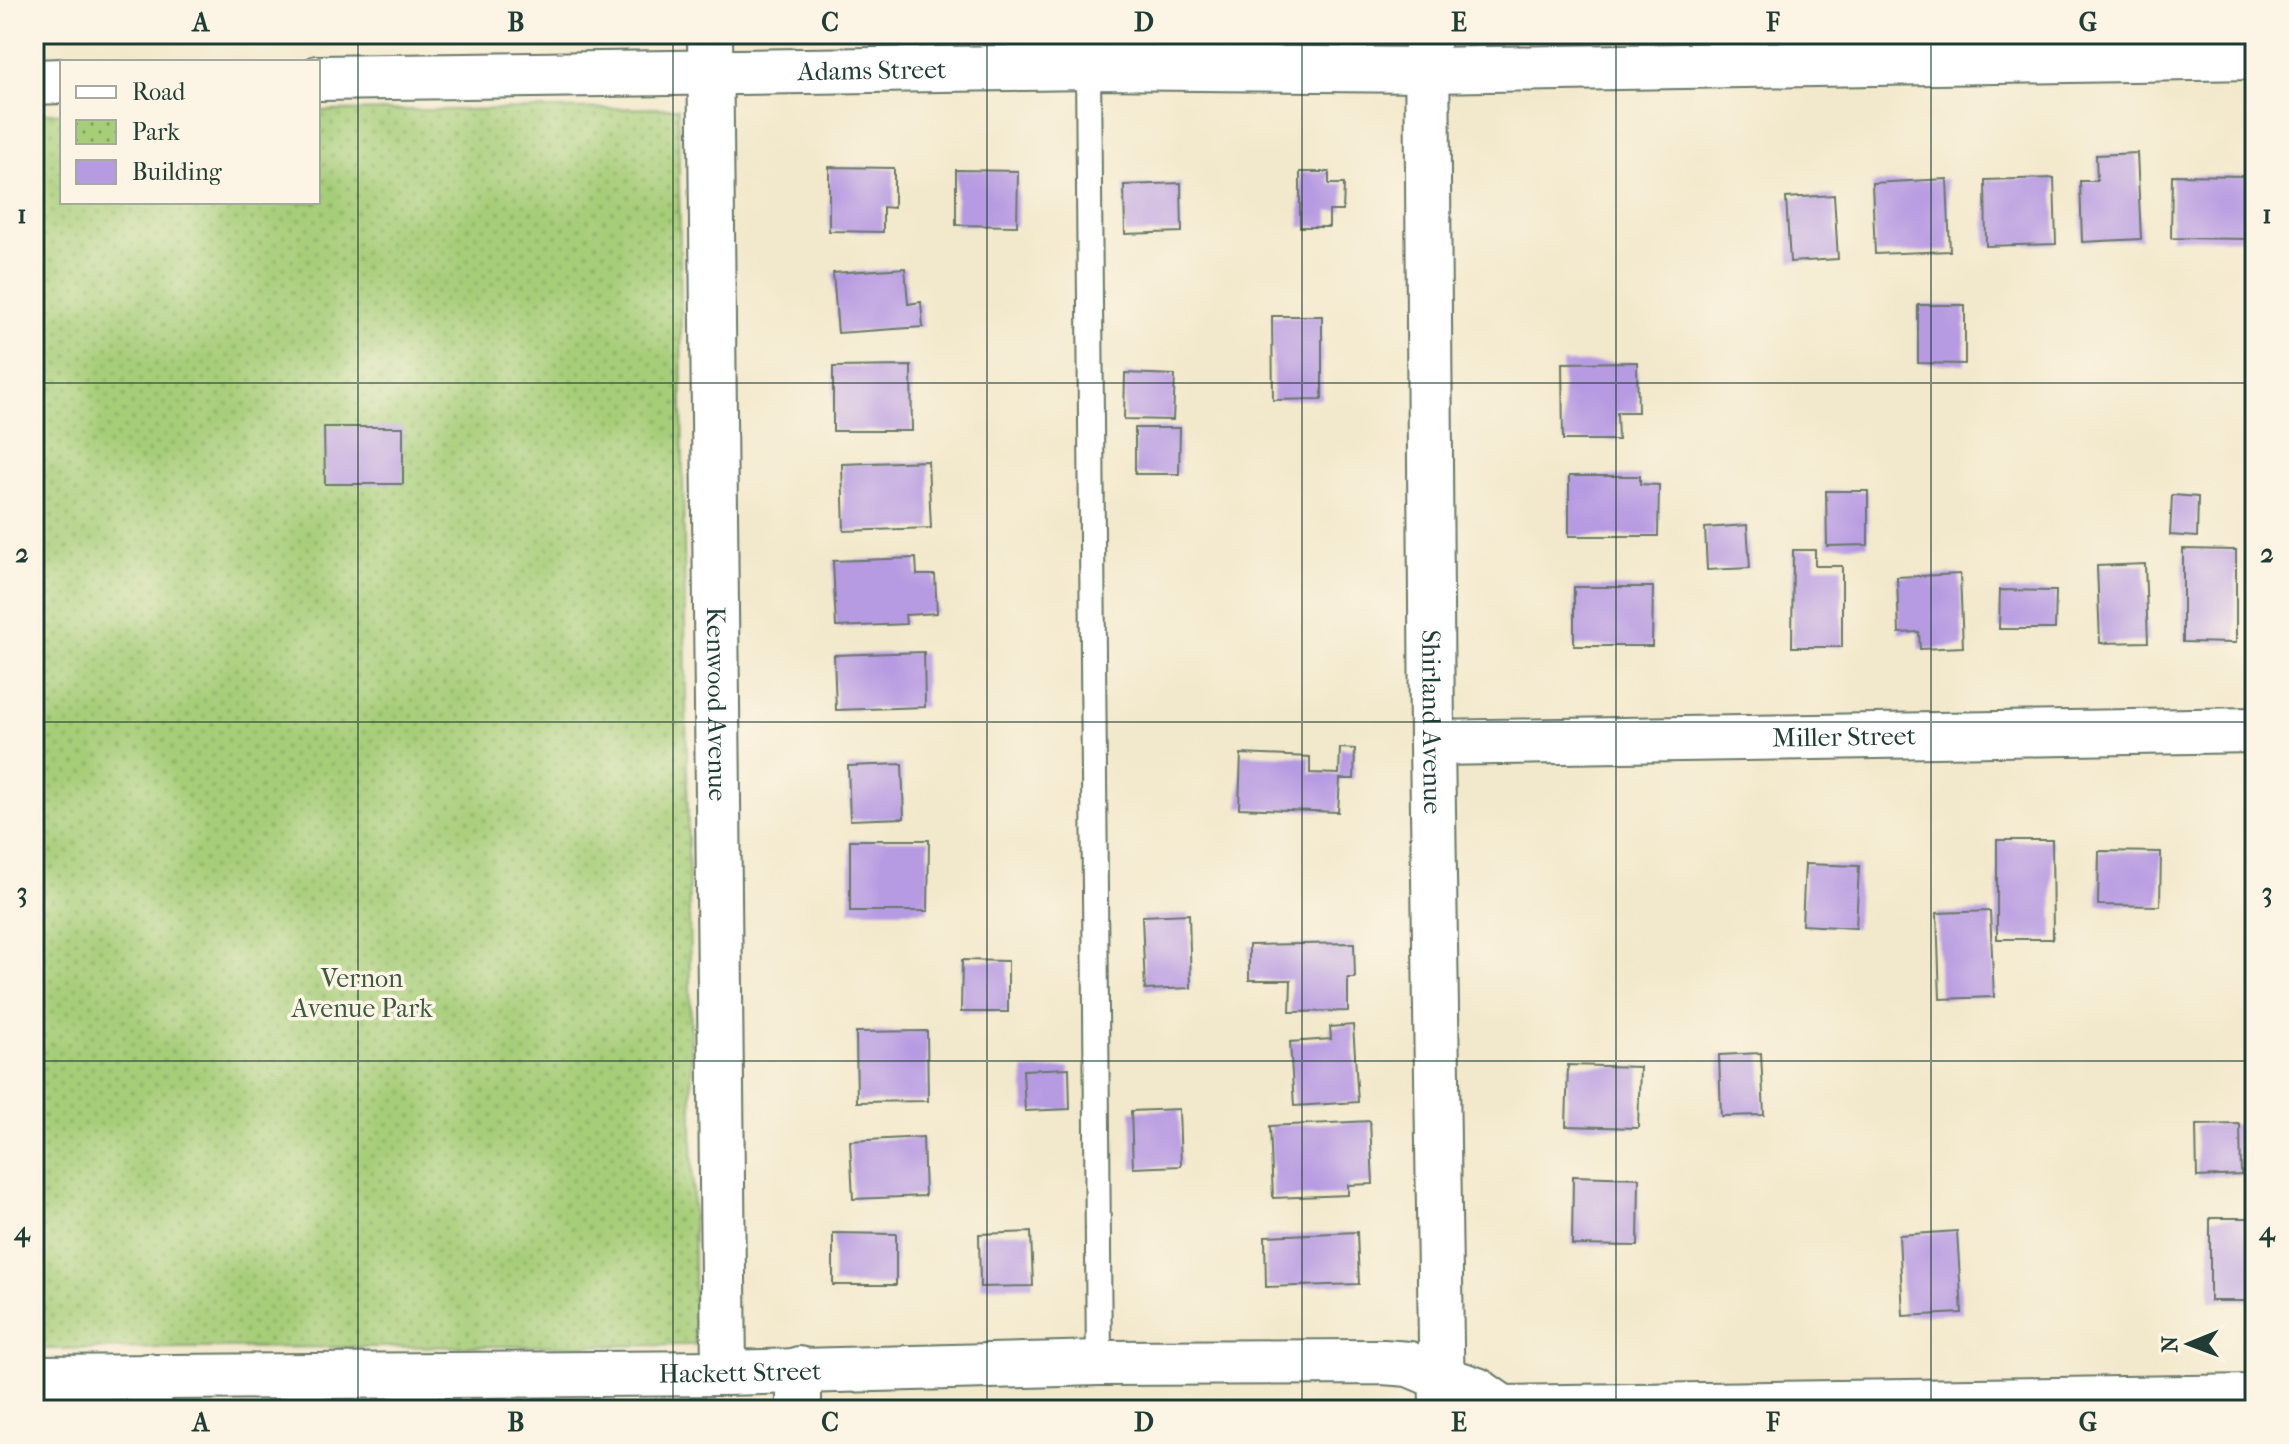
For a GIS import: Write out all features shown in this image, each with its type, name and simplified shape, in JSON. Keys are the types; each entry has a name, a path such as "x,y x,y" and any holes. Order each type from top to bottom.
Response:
{"street":[{"name":"Adams Street","path":"320,78 710,53 1088,67 1427,52 2255,57"},
{"name":"Shirland Avenue","path":"1427,52 1432,743 1442,1394"},
{"name":"Kenwood Avenue","path":"710,53 724,1373"},
{"path":"34,82 60,81"},
{"name":"Miller Street","path":"1432,743 2255,730"},
{"name":"Hackett Street","path":"34,1378 149,1393 724,1373 799,1389 1099,1363 1383,1362 1409,1364 1442,1394 1477,1390 1503,1408 2255,1397"}],"lane":[{"path":"1088,67 1099,1363"}],"green space":[{"name":"Vernon Avenue Park","path":"678,108 695,1345 37,1349 34,113 60,113 60,204 320,204 320,111"}],"building":[{"path":"2137,153 2141,239 2082,242 2080,181 2097,181 2096,155"},
{"path":"829,167 894,168 894,208 883,207 883,232 829,231"},
{"path":"956,170 1018,171 1017,226 956,225"},
{"path":"1300,172 1329,172 1329,184 1344,184 1343,211 1329,211 1329,227 1300,227"},
{"path":"2172,175 2250,176 2250,239 2171,238"},
{"path":"2054,178 2056,244 1986,246 1985,180"},
{"path":"1947,179 1950,251 1875,254 1872,183"},
{"path":"1181,183 1182,232 1125,234 1124,185"},
{"path":"1834,195 1838,259 1790,262 1786,198"},
{"path":"905,268 908,304 921,302 923,327 838,333 833,273"},
{"path":"1918,305 1965,305 1965,364 1918,363"},
{"path":"1272,316 1322,316 1322,399 1273,400"},
{"path":"1637,362 1638,412 1617,412 1618,440 1563,440 1562,363"},
{"path":"911,366 912,431 833,431 833,367"},
{"path":"1125,373 1175,375 1173,420 1124,419"},
{"path":"324,427 403,427 403,484 325,484"},
{"path":"1135,428 1180,428 1179,474 1135,474"},
{"path":"928,461 931,528 844,531 842,464"},
{"path":"1569,476 1640,476 1640,484 1659,485 1658,536 1569,536"},
{"path":"1826,491 1868,491 1868,545 1827,546"},
{"path":"2172,495 2198,497 2197,537 2170,535"},
{"path":"1747,525 1750,568 1707,570 1705,528"},
{"path":"2183,549 2236,550 2236,643 2183,642"},
{"path":"1793,550 1815,550 1815,566 1842,566 1842,647 1792,647"},
{"path":"916,558 917,575 935,575 937,613 905,615 906,624 836,627 833,561"},
{"path":"2145,564 2148,642 2100,643 2097,566"},
{"path":"1960,574 1963,647 1920,649 1919,632 1899,633 1897,577"},
{"path":"1574,587 1653,587 1652,646 1574,646"},
{"path":"2000,590 2056,591 2055,629 1999,629"},
{"path":"924,652 925,707 836,710 834,655"},
{"path":"1340,748 1355,749 1354,779 1340,779 1338,812 1239,808 1241,754 1310,757 1310,773 1339,774"},
{"path":"902,764 904,818 850,820 848,766"},
{"path":"850,840 929,840 928,911 850,911"},
{"path":"1997,840 2052,840 2053,939 1997,939"},
{"path":"2099,851 2161,852 2160,906 2098,905"},
{"path":"1805,864 1859,866 1856,928 1802,925"},
{"path":"1990,911 1994,997 1940,999 1937,913"},
{"path":"1189,914 1191,988 1145,990 1142,916"},
{"path":"1354,943 1355,978 1348,978 1348,1011 1290,1012 1291,980 1249,980 1249,945"},
{"path":"962,960 1008,961 1008,1012 961,1012"},
{"path":"1353,1025 1358,1102 1294,1106 1290,1042 1331,1039 1330,1027"},
{"path":"927,1031 928,1101 857,1102 856,1032"},
{"path":"1761,1053 1764,1115 1721,1116 1719,1055"},
{"path":"1568,1065 1640,1067 1638,1128 1566,1126"},
{"path":"1069,1068 1070,1109 1025,1111 1023,1070"},
{"path":"1179,1109 1181,1166 1133,1168 1131,1111"},
{"path":"1370,1121 1373,1184 1348,1185 1348,1195 1273,1198 1270,1126"},
{"path":"2240,1124 2241,1175 2197,1177 2196,1125"},
{"path":"923,1137 925,1196 853,1199 850,1141"},
{"path":"1573,1176 1639,1178 1638,1246 1572,1245"},
{"path":"2210,1218 2255,1218 2255,1301 2210,1301"},
{"path":"1957,1231 1962,1313 1903,1316 1899,1235"},
{"path":"1031,1232 1033,1286 980,1287 979,1234"},
{"path":"1357,1232 1359,1284 1266,1287 1265,1236"},
{"path":"833,1233 896,1234 896,1285 833,1285"}]}
